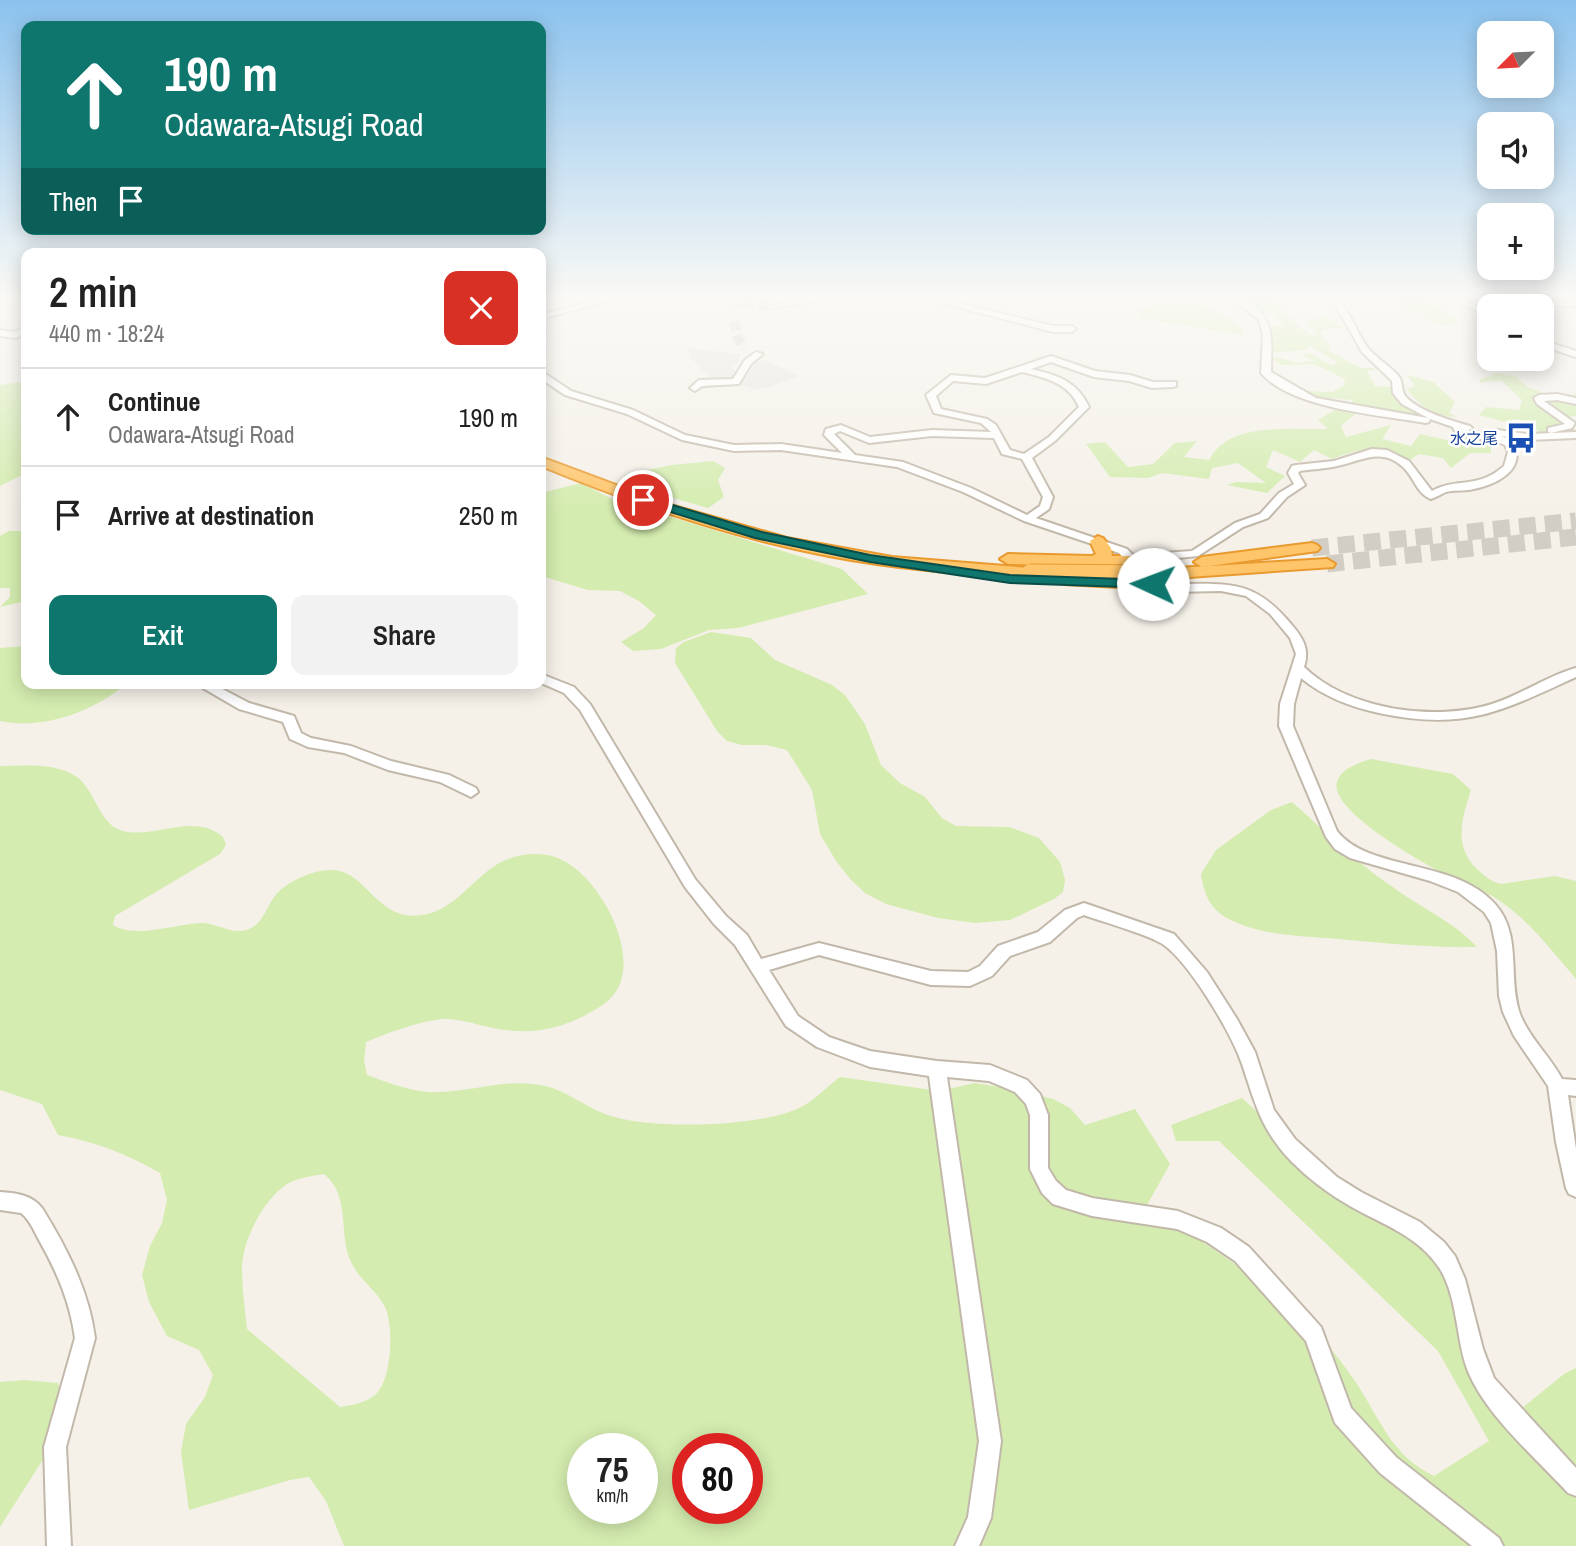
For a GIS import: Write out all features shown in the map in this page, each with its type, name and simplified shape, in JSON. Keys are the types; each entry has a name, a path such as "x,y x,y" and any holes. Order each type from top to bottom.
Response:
{"highway":[{"path":"546,456 641,492 771,531 916,558 1030,570"},
{"path":"546,463 643,500 760,535 818,549 1010,579 1243,571 1327,564"},
{"path":"771,531 924,553 1090,562 1133,560"},
{"path":"1090,562 1104,556 1104,548 1098,541"},
{"path":"915,565 1156,575 1312,548"}],"street":[{"path":"695,387 699,383 736,382 745,367"},
{"path":"1017,369 1068,383 1077,390 1084,407 1052,439 1027,457 1006,452 993,427 984,421 937,411 931,395 951,378 986,381 1017,369 1023,367"},
{"path":"1075,367 1094,374 1130,378 1152,385 1173,384"},
{"path":"1267,367 1266,373 1289,389 1313,400 1528,437 1576,435"},
{"path":"1133,560 1194,554 1212,545 1239,525 1264,516 1276,501 1300,485 1293,472 1296,468 1338,463 1362,453 1380,452 1418,475 1426,493 1431,496 1443,489 1469,487 1493,480 1510,466 1513,453 1509,443 1499,438 1467,434 1456,426 1420,412 1400,398 1396,380 1383,367"},
{"path":"546,378 568,393 631,412 682,437 734,448 781,447 899,464 967,490 1028,519 1123,551 1172,589 1230,588 1255,595 1274,611 1299,642 1302,654 1287,704 1286,726 1331,833 1340,845 1354,854 1455,884 1474,893 1489,906 1497,918 1505,943 1510,1010 1519,1029 1557,1086 1564,1136 1576,1188"},
{"path":"1528,437 1530,433 1569,426 1565,419 1538,400 1540,397 1576,401"},
{"path":"852,457 829,435 829,431 841,428 869,440 932,433 997,435"},
{"path":"1027,457 1048,502 1041,511 1028,519"},
{"path":"1298,668 1312,683 1340,698 1397,713 1434,719 1482,714 1576,672"},
{"path":"546,679 569,690 585,708 690,883 720,920 741,940 792,1021 823,1042 870,1059 937,1069 990,1073 1021,1086 1034,1100 1039,1115 1039,1169 1049,1187 1060,1198 1178,1220 1214,1235 1242,1254 1314,1334 1343,1415 1388,1465 1491,1546"},
{"path":"212,689 244,706 289,719 295,736 308,742 346,749 388,765 444,778 471,792"},
{"path":"759,966 819,948 931,978 970,978 986,971 1003,951 1044,937 1071,914 1084,909 1168,939 1179,948 1208,988 1246,1054 1260,1103 1280,1135 1329,1182 1364,1204 1419,1231 1438,1250 1449,1265 1458,1288 1472,1349 1484,1384 1576,1485"},
{"path":"937,1069 990,1441 979,1518 967,1546"},
{"path":"1557,1086 1576,1088"},
{"path":"0,1201 16,1202 30,1208 63,1263 78,1297 83,1320 85,1338 55,1447 59,1546"}],"green space":[{"path":"1321,367 1374,368 1376,369 1367,371 1375,386 1391,387 1396,400 1427,419 1351,406 1353,400 1333,398 1323,401 1297,391 1333,392 1344,385 1345,379"},
{"path":"1496,373 1516,376 1527,387 1569,401 1576,393 1576,416 1562,417 1576,431 1540,432 1518,419 1505,422 1479,415 1486,407 1519,410 1522,400 1501,380 1480,383 1480,380"},
{"path":"1407,375 1433,382 1455,402 1449,413 1457,417 1435,413 1417,401 1407,389 1415,386"},
{"path":"21,382 21,476 0,486 0,385"},
{"path":"1338,408 1358,412 1341,426 1346,437 1391,425 1382,439 1411,446 1420,434 1460,443 1466,436 1491,442 1491,453 1470,453 1451,468 1443,458 1419,454 1410,460 1371,449 1332,459 1314,450 1300,462 1273,450 1266,467 1285,476 1267,493 1227,485 1236,482 1266,483 1238,463 1212,468 1209,479 1162,473 1148,478 1110,477 1086,444 1105,442 1128,467 1153,464 1175,443 1197,441 1184,457 1209,460 1218,448 1246,433 1279,429 1328,429 1318,420"},
{"path":"713,461 725,468 718,480 724,497 708,508 635,487 631,485 634,482 624,475 672,465"},
{"path":"581,483 612,499 842,569 868,594 738,628 709,630 661,649 633,651 621,642 644,628 656,615 639,601 620,591 588,590 546,577 546,492"},
{"path":"9,531 21,531 21,602 0,607 10,597 10,588 0,588 0,536"},
{"path":"711,632 751,638 775,660 832,685 845,695 865,724 881,765 900,783 925,797 942,818 956,826 1009,827 1039,838 1060,862 1065,880 1063,892 1010,920 975,923 938,918 886,904 865,893 836,861 820,834 812,790 787,750 727,741 717,731 675,663 676,648 684,642"},
{"path":"21,646 21,689 120,689 83,710 50,721 0,721 0,648"},
{"path":"1371,759 1453,774 1471,790 1463,821 1462,841 1469,860 1491,880 1501,884 1555,876 1576,881 1576,979 1539,936 1508,907 1490,895 1416,858 1378,834 1347,806 1338,793 1339,777 1351,767"},
{"path":"0,766 44,766 70,773 79,778 107,821 123,831 136,833 187,826 212,830 223,837 226,845 220,854 115,916 113,925 132,931 201,923 233,931 246,930 260,921 274,897 291,882 330,870 343,872 354,878 385,906 397,913 412,916 431,913 452,902 488,871 508,859 532,854 555,857 572,866 589,881 615,923 622,946 623,969 618,988 604,1004 590,1013 549,1029 505,1030 460,1020 442,1019 394,1031 366,1042 364,1060 367,1075 406,1088 429,1092 512,1083 540,1085 558,1090 608,1115 649,1123 730,1123 779,1115 803,1106 840,1077 939,1091 975,1083 1013,1089 1053,1099 1070,1108 1085,1125 1135,1109 1170,1164 1147,1205 1211,1247 1292,1309 1329,1346 1347,1369 1398,1448 1420,1468 1434,1476 1489,1441 1438,1351 1219,1141 1176,1141 1171,1125 1242,1098 1323,1172 1434,1240 1493,1387 1516,1413 1564,1374 1576,1368 1576,1546 344,1546 326,1501 309,1477 290,1480 189,1510 181,1452 186,1424 205,1397 213,1375 199,1350 167,1336 149,1302 142,1275 150,1246 162,1223 167,1200 160,1173 111,1149 58,1135 42,1104 0,1090","holes":["324,1174 333,1183 341,1205 345,1241 352,1264 382,1301 390,1327 390,1353 381,1388 367,1400 340,1407 247,1329 242,1284 243,1258 250,1234 262,1211 278,1191 291,1182"]},
{"path":"1292,802 1369,870 1449,923 1477,947 1407,945 1281,934 1240,924 1221,914 1208,899 1201,874 1216,850 1271,810"},
{"path":"24,1380 58,1383 65,1409 56,1439 0,1527 0,1382"}],"shaded area":[{"path":"700,367 732,367 737,371 731,381 710,378"},
{"path":"753,367 780,367 799,376 768,388 754,389 740,385"}],"tunnel":[{"path":"1312,548 1576,521"},
{"path":"1327,564 1576,537"}],"place":[{"name":"水之尾","path":"1521,438"}],"route":[{"path":"643,500 760,535 870,559 1010,579 1153,584"}]}
